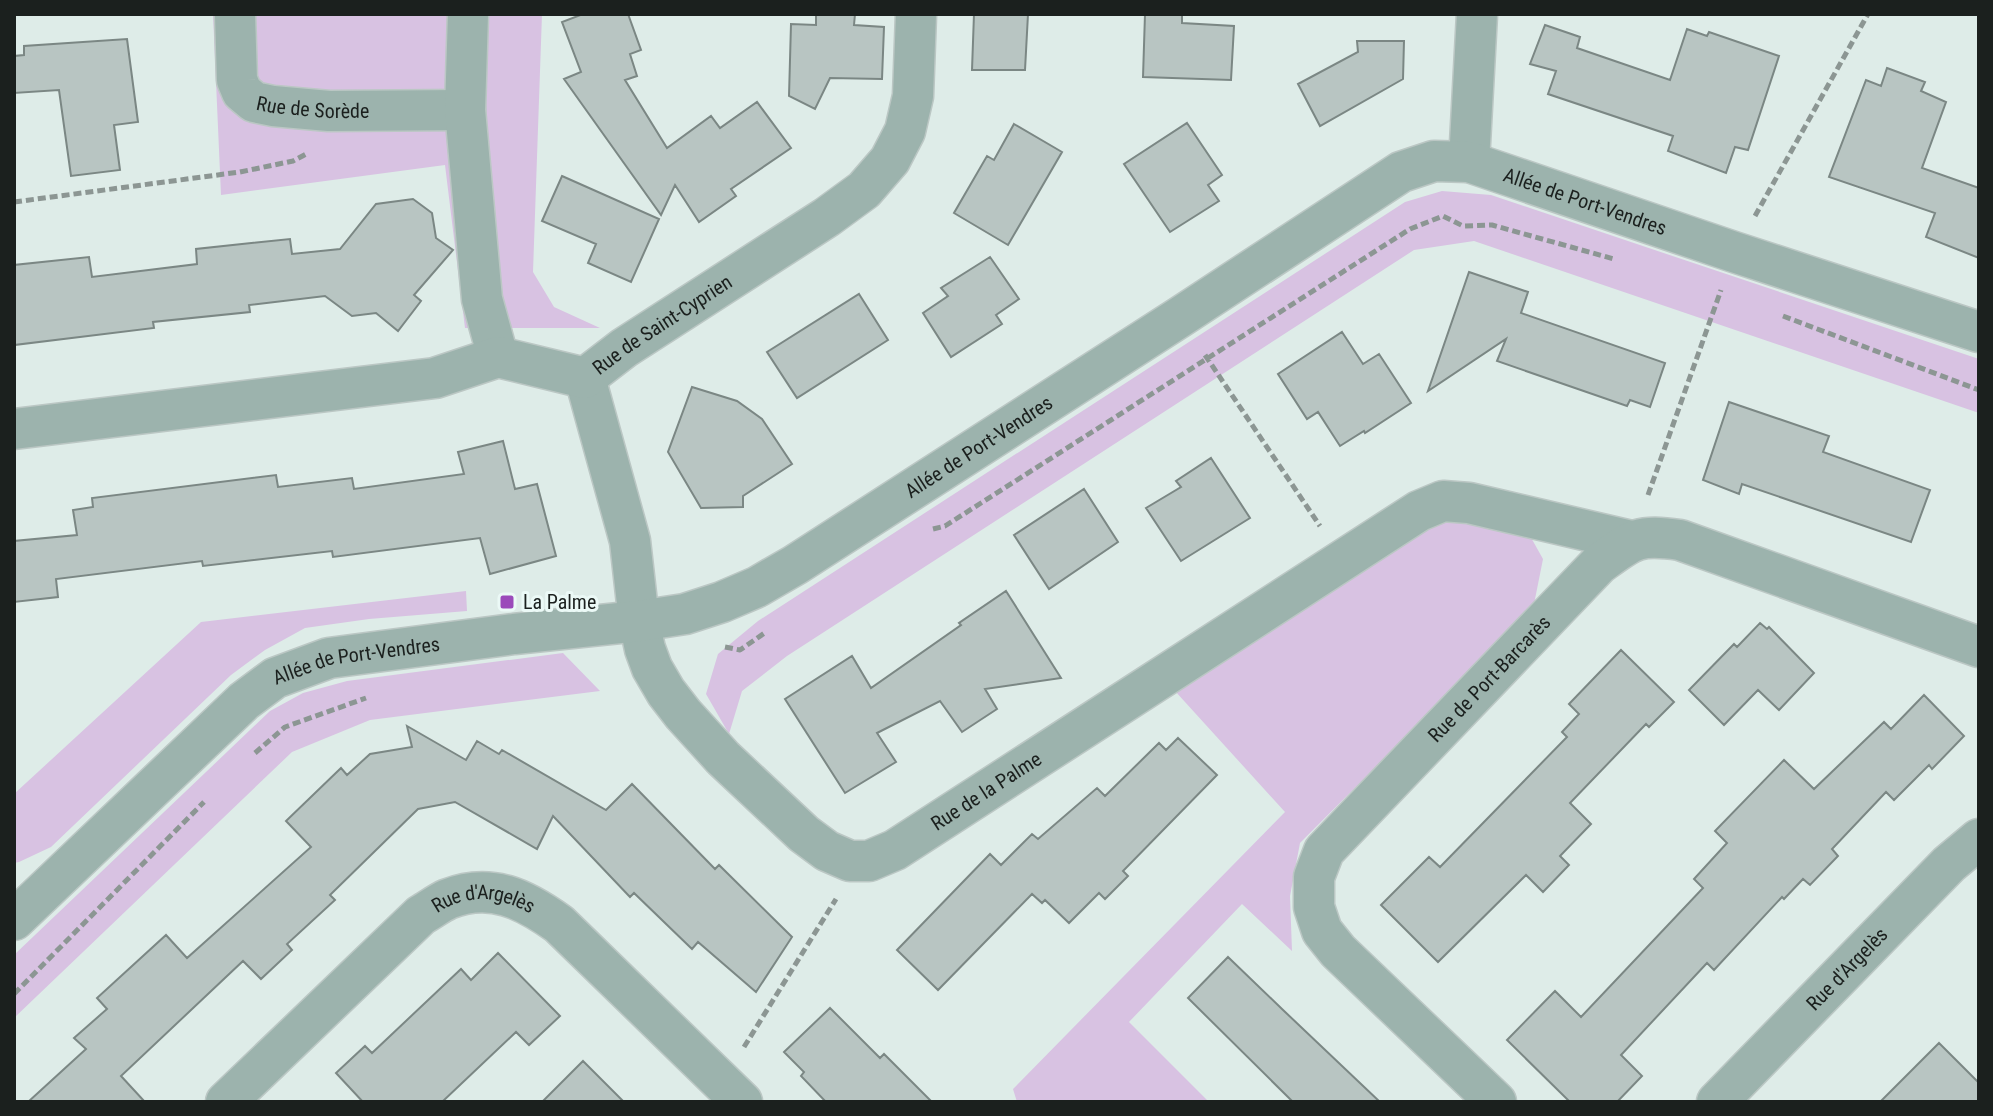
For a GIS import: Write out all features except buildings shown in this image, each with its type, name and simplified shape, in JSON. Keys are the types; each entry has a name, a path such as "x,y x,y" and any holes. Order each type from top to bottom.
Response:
{"street":[{"name":"Rue de Sorède","path":"235,14 237,80 242,92 254,102 329,111 465,110"},
{"path":"14,429 435,378 498,357 482,299 465,110 468,14"},
{"name":"Rue de Saint-Cyprien","path":"498,357 585,378 624,348 864,190 890,160 905,131 913,96 916,14"},
{"path":"1469,162 1477,14"},
{"name":"Allée de Port-Vendres","path":"14,920 244,701 275,678 329,658 685,614 757,587 1401,172 1434,161 1469,162 1979,332"},
{"path":"585,378 630,541 639,621 652,668 683,714 723,758 804,834 827,851 850,861"},
{"name":"Rue de la Palme","path":"850,861 869,861 895,850 1419,511 1443,501 1469,503 1631,541"},
{"path":"1631,541 1654,536 1680,540 1979,647"},
{"name":"Rue de Port-Barcarès","path":"1496,1102 1338,951 1322,931 1314,907 1314,877 1324,851 1599,564 1631,541"},
{"name":"Rue d'Argelès","path":"1717,1102 1949,864 1979,839"},
{"name":"Rue d'Argelès","path":"226,1102 421,915 445,900 467,893 489,892 515,897 559,924 732,1092"}],"path":[{"path":"14,202 240,172 293,161 313,150 324,133 329,111"},
{"path":"929,529 945,526 1410,229 1443,216 1463,226 1492,225 1619,261"},
{"path":"1778,314 1979,390"},
{"path":"1180,317 1343,561"},
{"path":"711,645 740,650 777,625"},
{"path":"253,756 285,727 379,694"},
{"path":"14,994 210,796"},
{"path":"732,1092 841,892 850,861"}],"shaded area":[{"path":"213,14 542,14 533,272 554,307 600,328 465,328 445,165 221,195"},
{"path":"1442,191 1491,195 1979,359 1979,413 1474,241 1414,250 787,656 742,691 729,734 706,694 718,654 758,621 1405,202"},
{"path":"1455,515 1529,534 1543,559 1533,609 1300,843 1290,896 1292,951 1242,904 1129,1022 1209,1102 1017,1102 1013,1089 1285,812 1175,691 1424,526"},
{"path":"466,591 467,611 305,628 265,650 231,675 51,847 14,863 14,794 201,622"},
{"path":"563,653 600,691 370,720 292,752 14,1018 14,955 270,711 303,693 347,681"}],"place":[{"name":"La Palme","path":"507,602"}]}
